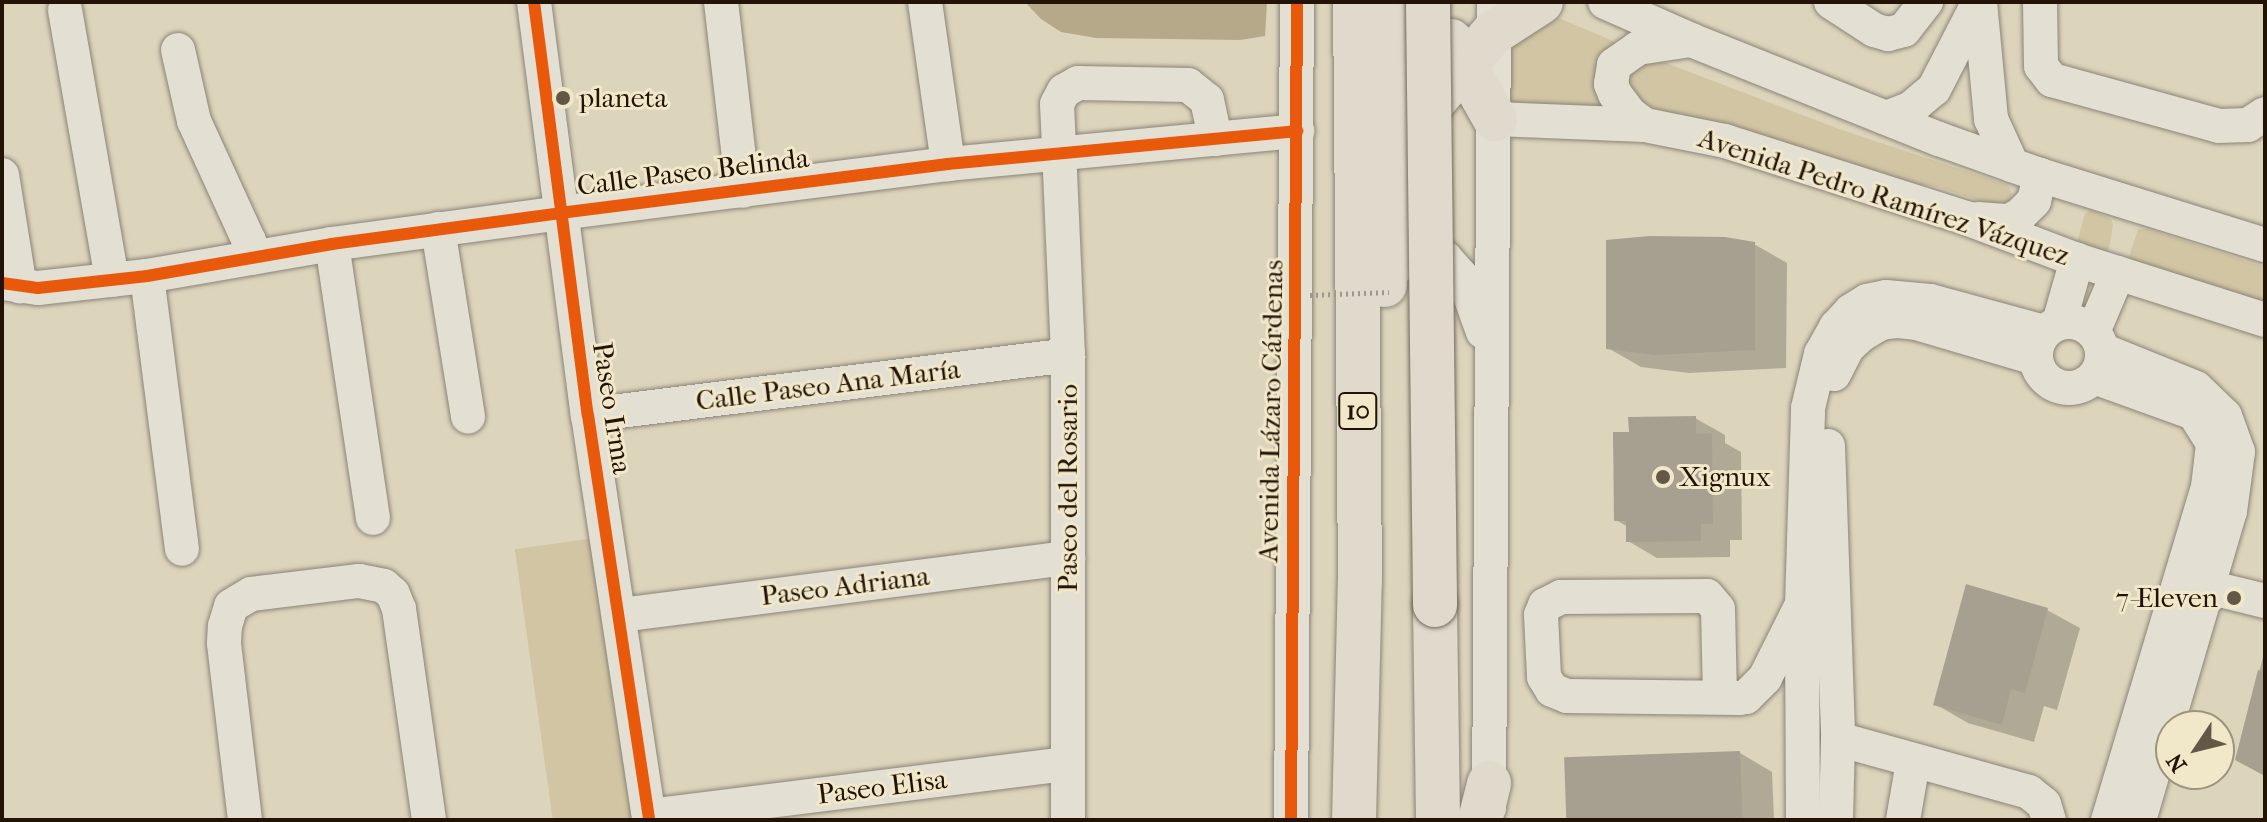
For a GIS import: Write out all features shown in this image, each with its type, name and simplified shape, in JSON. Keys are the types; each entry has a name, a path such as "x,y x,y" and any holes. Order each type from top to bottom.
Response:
{"highway":[{"name":"10","path":"1354,820 1360,581 1355,2"},
{"path":"1428,2 1451,79"},
{"path":"1428,2 1438,820"},
{"path":"1391,152 1451,79 1494,17 1541,2"},
{"path":"1360,581 1380,508 1394,21"},
{"path":"1394,21 1414,69 1451,79 1495,119"},
{"path":"1332,820 1356,760"}],"street":[{"name":"Paseo Irma","path":"534,2 588,415 621,615 649,818"},
{"path":"721,2 743,191"},
{"path":"925,2 948,164"},
{"name":"Avenida Lázaro Cárdenas","path":"1291,820 1297,2"},
{"path":"1605,2 1886,118 2026,170 2265,245"},
{"path":"1831,2 1874,30 1888,34 1904,30 1926,2"},
{"path":"1886,118 1910,109 1934,89 1979,2"},
{"path":"1966,218 2001,221 2020,215 2034,201 2026,170 1991,119 1979,2"},
{"path":"2040,2 2041,66 2052,80 2219,126 2248,125 2265,114"},
{"path":"65,10 112,280"},
{"path":"1486,808 1493,383 1494,17"},
{"path":"1645,125 1630,114 1615,94 1611,74 1614,65 1638,48 1691,40"},
{"path":"178,50 194,121 249,241 252,258"},
{"name":"Paseo del Rosario","path":"1068,820 1068,355 1057,155 1059,97 1070,86 1089,82 1188,85 1207,100 1215,139"},
{"name":"Avenida Pedro Ramírez Vázquez","path":"1495,119 1645,125 1725,141 1966,218 2077,260 2265,320"},
{"name":"Calle Paseo Belinda","path":"11,285 147,276 438,229 948,164 1297,131"},
{"path":"2,175 11,285"},
{"path":"438,229 468,417"},
{"path":"332,244 373,518"},
{"path":"1387,284 1402,261 1423,253 1445,258 1455,266 1473,297 1493,383"},
{"path":"2077,260 2046,338 2041,375 2056,386 2075,388 2096,353 2118,273"},
{"path":"147,276 182,549"},
{"path":"1803,820 1827,421 1836,368 1848,347 1881,323 1898,321 2046,338 2076,323 2096,353 2194,413 2213,444 2208,487 2108,820"},
{"path":"2096,353 2196,388 2225,416 2238,452 2237,471 2208,587 2139,820"},
{"name":"Calle Paseo Ana María","path":"588,415 1068,355"},
{"name":"Paseo Adriana","path":"621,615 1068,558"},
{"path":"245,820 224,643 231,606 251,594 359,581 384,586 393,594 399,609 429,820"},
{"path":"2208,587 2265,601"},
{"path":"1720,697 1718,609 1707,596 1561,597 1545,605 1541,615 1542,668 1548,685 1558,694 1720,697 1746,697 1758,689 1818,607"},
{"path":"1818,607 1838,739 1836,820"},
{"path":"1838,739 2029,792 2044,804 2049,820"},
{"path":"1903,820 1913,762"},
{"name":"Paseo Elisa","path":"649,818 1068,764"}],"path":[{"path":"1310,295 1387,284"}],"shaded area":[{"path":"1025,2 1267,2 1265,36 1240,40 1096,38 1061,32 1041,19"},
{"path":"1500,2 1521,2 1653,58 1839,129 2008,185 2012,194 2009,203 2002,208 1937,187 1509,115"},
{"path":"2091,210 2111,219 2113,225 2109,249 2104,253 2077,242 2085,214"},
{"path":"2138,229 2147,229 2265,267 2265,305 2131,263 2129,257"},
{"path":"594,538 634,820 553,820 515,549"}],"building":[{"path":"1649,236 1725,237 1755,242 1755,350 1655,355 1606,349 1606,240"},
{"name":"Xignux","path":"1696,416 1696,434 1712,433 1713,524 1701,524 1701,541 1626,542 1626,521 1614,521 1613,432 1629,432 1628,417"},
{"path":"1966,584 2048,608 2025,693 2011,689 2002,725 1933,705"},
{"path":"2258,670 2265,671 2265,776 2235,760"},
{"path":"1740,751 1742,820 1566,820 1564,757"}],"cycle path":[{"path":"534,2 588,415 649,820"},
{"path":"1291,820 1297,2"},
{"path":"2,283 38,288 147,276 332,244 948,164 1297,131"}],"place":[{"name":"planeta","path":"563,98"},
{"name":"Xignux","path":"1663,477"},
{"name":"7-Eleven","path":"2234,598"}]}
